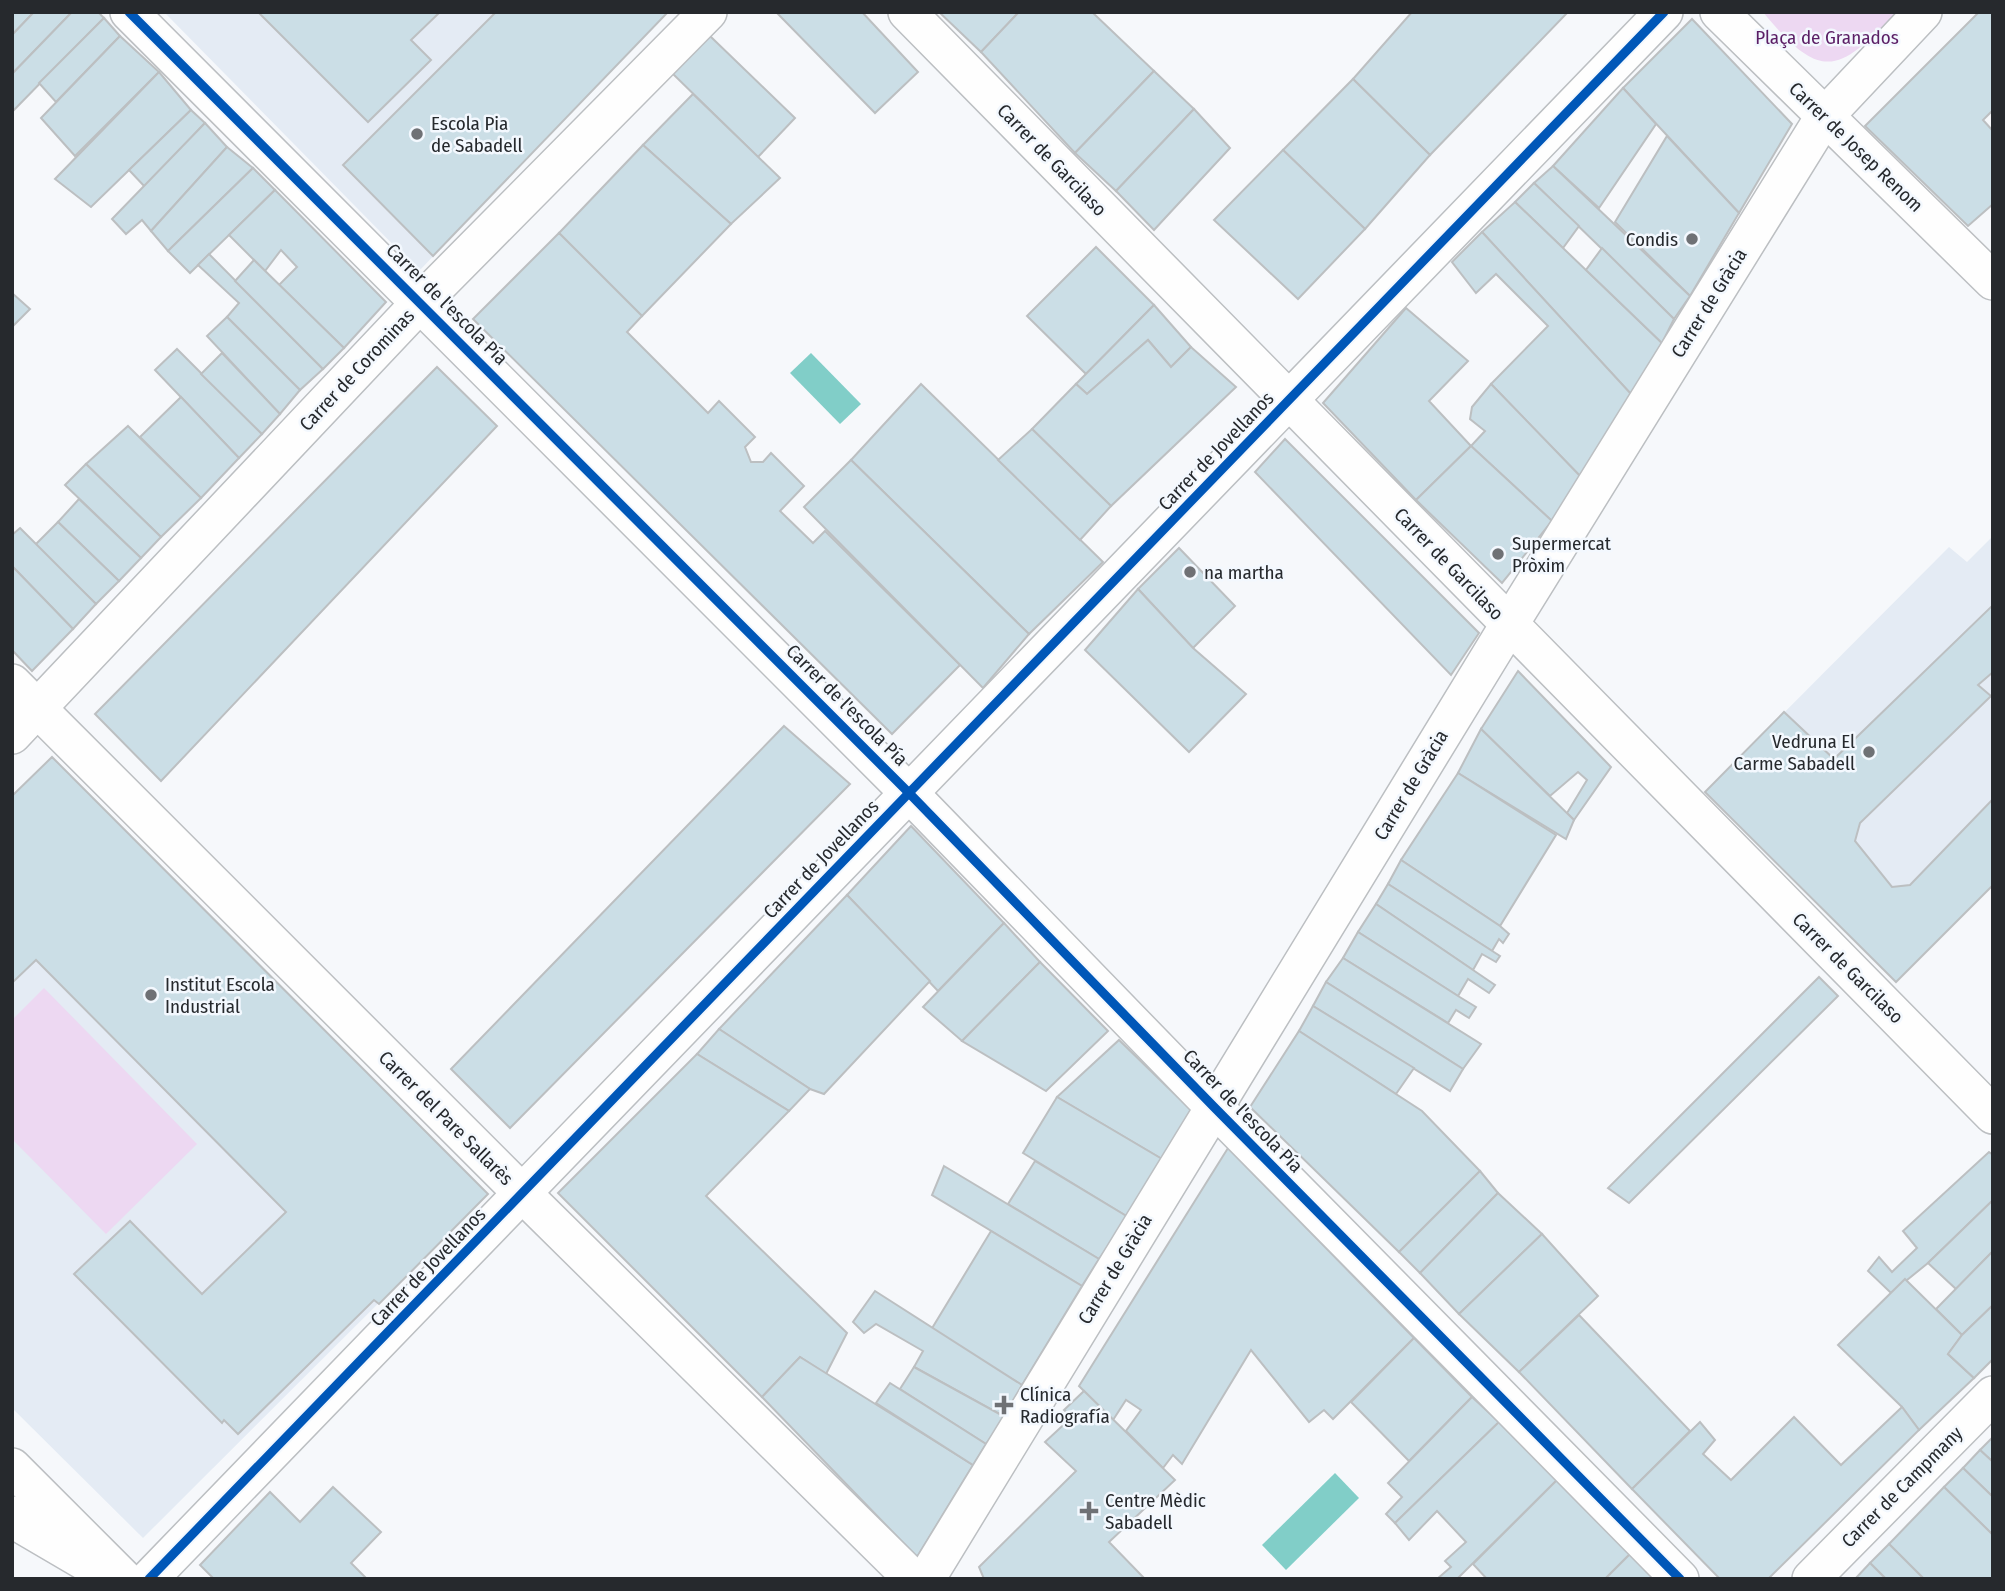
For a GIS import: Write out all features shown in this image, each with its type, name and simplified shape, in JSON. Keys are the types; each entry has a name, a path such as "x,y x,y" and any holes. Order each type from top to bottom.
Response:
{"street":[{"name":"Carrer de l'escola Pía","path":"129,12 909,793 1214,1107 1681,1579"},
{"name":"Carrer de Corominas","path":"12,735 421,302 708,12"},
{"name":"Carrer de Garcilaso","path":"907,12 1993,1115"},
{"name":"Carrer de Jovellanos","path":"149,1579 1664,12"},
{"name":"Carrer de Josep Renom","path":"1719,12 1993,281"},
{"name":"Carrer de Gràcia","path":"926,1579 1509,625 1824,117 1923,12"},
{"name":"Carrer del Pare Sallarès","path":"12,683 523,1195 913,1579"},
{"name":"Carrer de Campmany","path":"1811,1579 1993,1395"},
{"path":"12,1467 124,1579"},
{"path":"12,1515 22,1524 114,1579"}],"shaded area":[{"name":"Escola Pia de Sabadell","path":"164,12 668,12 419,271"},
{"name":"Vedruna El Carme Sabadell","path":"1993,536 1993,885 1896,982 1705,792 1949,547 1967,562"},
{"name":"Institut Escola Industrial","path":"52,757 488,1194 143,1538 12,1408 12,796"}],"green space":[{"name":"Plaça de Granados","path":"1763,12 1897,12 1860,47 1845,57 1830,62 1816,59 1801,51"},
{"path":"44,988 197,1144 106,1234 12,1139 12,1020"}],"water":[{"path":"811,353 861,404 840,424 790,373"},
{"path":"1335,1473 1359,1498 1286,1570 1262,1545"}],"building":[{"path":"12,12 34,12 12,35"},
{"path":"34,12 72,12 12,74 12,35"},
{"path":"72,12 98,12 104,18 12,112 12,74"},
{"path":"258,12 440,12 411,40 431,60 368,122"},
{"path":"496,12 668,12 433,256 343,165"},
{"path":"776,12 862,12 918,72 875,113"},
{"path":"939,12 1019,12 981,52"},
{"path":"1019,12 1092,12 1154,71 1075,153 981,52"},
{"path":"1412,12 1568,12 1430,155 1353,79"},
{"path":"1979,12 1993,12 1993,110 1983,120 1993,131 1993,204 1968,226 1865,126"},
{"path":"104,18 120,36 56,102 39,83"},
{"path":"1692,19 1792,124 1739,213 1623,88"},
{"path":"120,36 159,72 75,156 41,118"},
{"path":"710,36 795,118 758,157 673,74"},
{"path":"1154,71 1194,109 1116,191 1075,153"},
{"path":"159,72 191,110 91,207 55,179"},
{"path":"1353,79 1430,155 1365,229 1283,150"},
{"path":"1623,88 1656,124 1599,208 1553,166"},
{"path":"693,94 780,178 731,224 643,145"},
{"path":"1194,109 1230,148 1154,230 1116,191"},
{"path":"191,110 205,123 145,187 129,170"},
{"path":"205,123 227,147 151,231 142,220 126,234 112,219"},
{"path":"1667,136 1739,213 1690,296 1615,222"},
{"path":"643,145 731,224 642,316 559,233"},
{"path":"227,147 253,168 168,251 151,231"},
{"path":"1283,150 1365,229 1298,299 1214,220"},
{"path":"1553,166 1690,296 1674,319 1534,183"},
{"path":"253,168 275,190 190,273 168,251"},
{"path":"1534,183 1579,226 1563,248 1515,202"},
{"path":"275,190 386,302 344,348 279,285 297,267 281,250 265,271 229,235"},
{"path":"1515,202 1662,343 1631,394 1482,232"},
{"path":"1482,232 1631,394 1580,476 1491,384 1548,326 1496,274 1476,293 1452,262"},
{"path":"559,233 642,316 627,332 708,413 719,401 755,437 745,447 751,462 763,462 771,453 804,486 780,511 813,543 825,531 960,665 892,734 473,319"},
{"path":"1096,247 1154,305 1086,374 1027,316"},
{"path":"1602,248 1674,319 1662,343 1586,270"},
{"path":"209,254 323,369 300,390 227,317 239,303 198,265"},
{"path":"254,260 344,348 323,369 235,281"},
{"path":"12,293 30,309 12,327"},
{"path":"1154,305 1191,347 1171,367 1148,340 1087,394 1076,384"},
{"path":"1406,308 1468,361 1429,401 1471,446 1416,500 1323,403"},
{"path":"227,317 300,390 280,414 207,336"},
{"path":"1148,340 1171,367 1191,347 1236,387 1111,506 1032,429 1076,384 1087,394"},
{"path":"177,349 262,434 239,458 155,370"},
{"path":"222,353 280,414 262,434 201,374"},
{"path":"437,367 497,426 161,781 95,714"},
{"path":"921,384 1103,562 1029,634 851,460"},
{"path":"1491,384 1580,476 1552,521 1471,446 1485,431 1470,419 1472,407"},
{"path":"181,397 239,458 201,498 140,437"},
{"path":"128,426 201,498 161,537 86,464"},
{"path":"1032,429 1111,506 1080,540 998,460"},
{"path":"1285,439 1479,633 1451,675 1255,472"},
{"path":"1471,446 1552,521 1502,583 1416,500"},
{"path":"851,460 1029,634 983,688 804,507"},
{"path":"86,464 161,537 141,558 65,485"},
{"path":"79,499 141,558 119,581 58,522"},
{"path":"58,522 119,581 96,604 35,545"},
{"path":"20,528 96,604 73,629 12,566 12,535"},
{"path":"1179,548 1235,606 1193,648 1138,589"},
{"path":"12,566 73,629 32,671 12,650"},
{"path":"1138,589 1193,648 1246,694 1189,752 1085,650"},
{"path":"1993,605 1993,672 1978,685 1991,696 1860,823 1855,841 1892,887 1910,885 1993,799 1993,885 1896,982 1705,792 1784,712 1834,759"},
{"path":"1518,671 1611,767 1574,820 1567,813 1587,780 1578,772 1550,796 1481,729"},
{"path":"784,726 850,784 510,1128 451,1069"},
{"path":"1481,729 1574,820 1566,839 1458,773"},
{"path":"52,757 488,1194 379,1304 374,1300 238,1434 224,1420 222,1423 74,1274 130,1221 202,1294 286,1212 36,960 12,983 12,796"},
{"path":"1458,773 1556,835 1500,926 1401,860"},
{"path":"911,826 1004,923 938,991 847,895"},
{"path":"1401,860 1500,926 1509,934 1503,943 1499,939 1492,951 1388,884"},
{"path":"1388,884 1500,956 1496,962 1482,954 1473,970 1376,904"},
{"path":"847,895 930,981 824,1094 810,1089 719,1029"},
{"path":"1376,904 1495,985 1489,993 1468,979 1458,996 1358,932"},
{"path":"1004,923 1040,962 962,1041 923,1007"},
{"path":"1358,932 1476,1007 1469,1018 1456,1010 1448,1023 1343,958"},
{"path":"1343,958 1481,1044 1463,1069 1326,982"},
{"path":"1040,962 1108,1031 1046,1091 962,1041"},
{"path":"1819,977 1838,996 1629,1203 1608,1188"},
{"path":"1326,982 1463,1069 1450,1091 1313,1006"},
{"path":"1313,1006 1414,1068 1396,1094 1299,1031"},
{"path":"719,1029 810,1089 789,1111 697,1054"},
{"path":"1299,1031 1422,1111 1480,1171 1399,1252 1250,1107"},
{"path":"1119,1040 1191,1110 1162,1159 1057,1097"},
{"path":"697,1054 789,1111 706,1196 847,1333 826,1374 800,1357 762,1397 558,1193"},
{"path":"1057,1097 1162,1159 1128,1217 1023,1153"},
{"path":"1228,1148 1414,1338 1333,1419 1324,1410 1309,1422 1251,1350 1182,1464 1173,1455 1163,1468 1126,1431 1141,1410 1126,1400 1113,1420 1079,1386"},
{"path":"1989,1152 1993,1155 1993,1200 1928,1263 1891,1293 1868,1271 1879,1257 1892,1272 1917,1248 1903,1231"},
{"path":"1035,1161 1128,1217 1099,1259 1008,1204"},
{"path":"944,1166 1099,1259 1082,1286 932,1195"},
{"path":"1480,1171 1498,1193 1420,1273 1399,1252"},
{"path":"1498,1193 1542,1234 1459,1314 1420,1273"},
{"path":"1993,1200 1993,1251 1956,1289 1928,1263"},
{"path":"991,1231 1082,1286 1022,1385 931,1330"},
{"path":"1542,1234 1598,1296 1519,1372 1459,1314"},
{"path":"1993,1251 1993,1305 1962,1335 1936,1309"},
{"path":"1905,1279 1962,1335 1948,1354 1974,1378 1919,1430 1902,1407 1838,1345"},
{"path":"875,1291 1022,1385 1005,1417 914,1367 923,1351 876,1324 864,1333 853,1322"},
{"path":"1993,1305 1993,1359 1974,1378 1948,1354 1962,1335"},
{"path":"1579,1315 1690,1431 1632,1489 1519,1372"},
{"path":"1414,1338 1472,1397 1409,1461 1351,1402"},
{"path":"800,1357 973,1465 917,1557 762,1397"},
{"path":"914,1367 1005,1417 986,1444 900,1389"},
{"path":"890,1383 986,1444 973,1465 876,1403"},
{"name":"Centre Mèdic Sabadell","path":"1084,1391 1175,1480 1109,1542 1145,1579 984,1579 979,1567 1076,1471 1045,1442 1072,1417 1064,1410"},
{"path":"1472,1397 1499,1422 1395,1523 1386,1514 1402,1497 1388,1483"},
{"path":"1902,1407 1919,1430 1768,1579 1720,1579 1632,1489 1700,1422 1715,1440 1703,1454 1731,1480 1794,1417 1841,1465"},
{"path":"1499,1422 1557,1480 1457,1579 1437,1579 1451,1567 1445,1561 1466,1542 1437,1511 1409,1540 1395,1523"},
{"path":"1993,1437 1993,1462 1980,1450"},
{"path":"1980,1450 1993,1462 1993,1497 1963,1468"},
{"path":"1963,1468 1993,1497 1993,1535 1944,1487"},
{"path":"1557,1480 1630,1554 1605,1579 1487,1579 1473,1564"},
{"path":"333,1487 381,1532 351,1563 367,1579 214,1579 200,1565 270,1492 300,1522"},
{"path":"1944,1487 1993,1535 1993,1579 1924,1579 1889,1544"},
{"path":"1889,1544 1924,1579 1886,1579 1870,1563"},
{"path":"1630,1554 1655,1579 1605,1579"},
{"path":"1870,1563 1886,1579 1855,1579"}],"cycle path":[{"path":"129,12 909,793 1214,1107 1680,1579"},
{"path":"149,1579 1664,12"}],"place":[{"name":"Escola Pia de Sabadell","path":"417,134"},
{"name":"Condis","path":"1692,239"},
{"name":"Supermercat Pròxim","path":"1498,554"},
{"name":"na martha","path":"1190,572"},
{"name":"Vedruna El Carme Sabadell","path":"1869,752"},
{"name":"Institut Escola Industrial","path":"151,995"},
{"name":"Clínica Radiografía","path":"1004,1405"},
{"name":"Centre Mèdic Sabadell","path":"1089,1511"}]}
